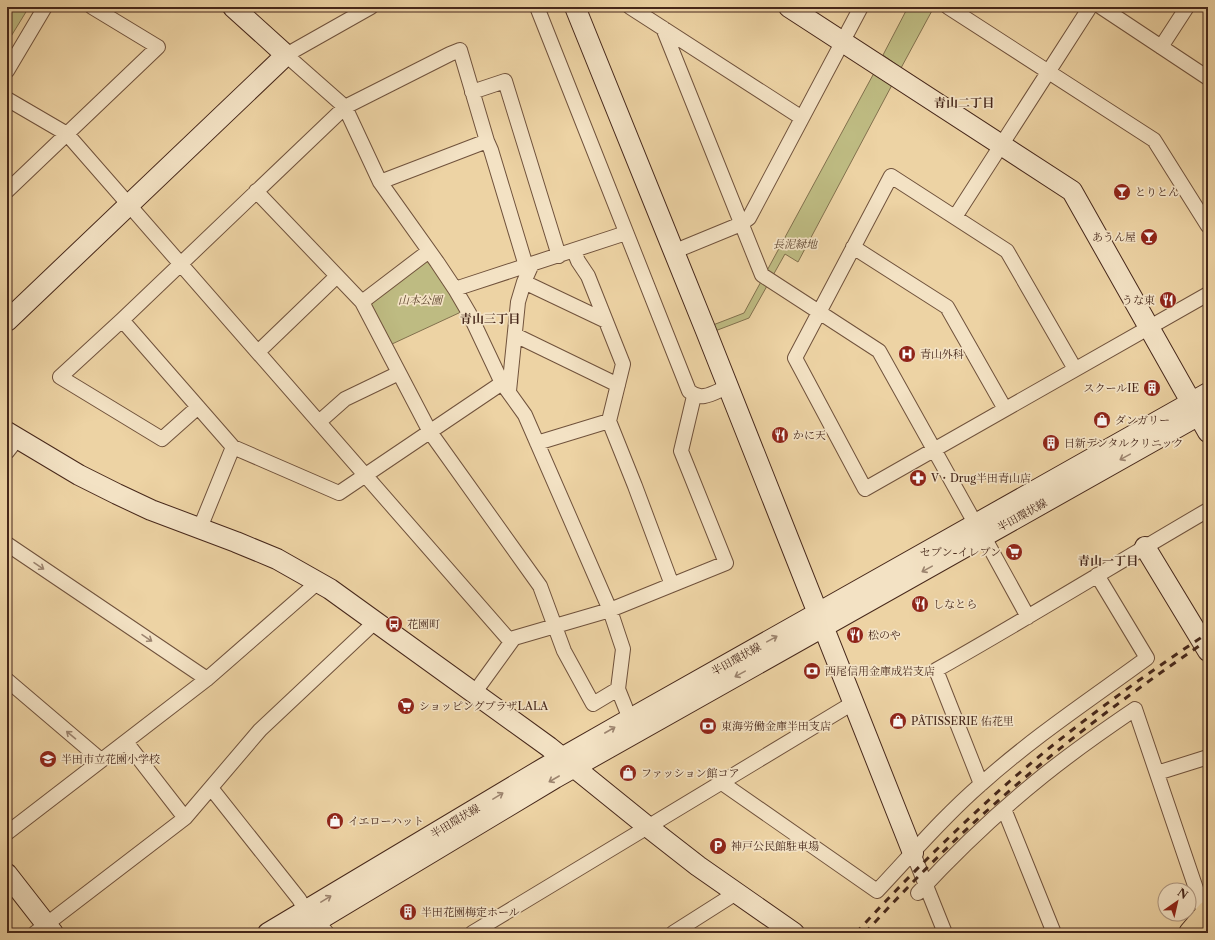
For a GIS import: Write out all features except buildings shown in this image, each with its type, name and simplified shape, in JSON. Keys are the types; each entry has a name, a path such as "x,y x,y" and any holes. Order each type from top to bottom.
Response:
{"highway":[{"path":"1190,933 1206,913"}],"street":[{"path":"7,71 45,7"},
{"path":"7,191 158,47 92,7"},
{"path":"233,7 345,107 380,182 455,289 469,313 506,387 525,415 610,610 623,649 618,689 630,719"},
{"path":"7,321 286,55 371,7"},
{"path":"537,7 689,391 694,396 701,397 727,387"},
{"path":"576,7 913,853 922,889 945,933"},
{"path":"630,7 802,118"},
{"path":"789,7 1072,191 1149,328 1203,411"},
{"path":"674,252 742,224 749,218 861,7"},
{"path":"948,7 1154,140 1208,226"},
{"path":"955,217 1090,7"},
{"path":"1101,7 1208,78"},
{"path":"1161,47 1187,7"},
{"path":"663,28 762,275 879,351 1028,617"},
{"path":"122,320 233,447 339,493 430,432 506,387 515,335 518,302 529,265 487,141 460,50 345,107 122,320 60,377 162,439 198,407"},
{"path":"472,92 505,81 558,256"},
{"path":"7,99 67,134 511,642"},
{"path":"380,182 487,141"},
{"path":"1075,369 1007,251 891,176 795,358 865,489 1208,294"},
{"path":"256,191 362,302 430,432 540,586 564,651 593,704 618,689"},
{"path":"455,289 626,233"},
{"path":"853,247 947,307 1005,409"},
{"path":"362,302 429,251"},
{"path":"574,251 578,261 588,276 623,364 609,421 672,585"},
{"path":"258,352 337,276"},
{"path":"524,282 606,321"},
{"path":"515,335 618,385"},
{"path":"318,422 345,399 399,373"},
{"path":"475,692 514,638 610,610 726,563 681,450 694,396"},
{"name":"半田環状線","path":"296,933 316,922 569,763 979,530 1203,411"},
{"path":"538,443 609,421"},
{"path":"11,441 152,510 276,559 330,589 475,692 569,763 648,827 794,933"},
{"path":"200,528 233,447"},
{"path":"981,784 936,670 1208,510"},
{"path":"7,544 207,679"},
{"path":"1145,547 1208,651"},
{"path":"722,783 877,891 948,815 981,784 1030,743 1147,658 1097,575"},
{"path":"7,833 207,679 318,582"},
{"name":"半田環状線","path":"569,763 630,719 821,620"},
{"path":"7,874 45,930 185,818 260,730 376,621"},
{"path":"7,680 101,760"},
{"path":"472,933 853,703"},
{"path":"922,889 964,845 1044,775 1087,742 1135,709 1206,913"},
{"path":"126,742 185,818"},
{"path":"1157,773 1208,757"},
{"path":"211,788 316,922"},
{"path":"1004,809 1054,933"},
{"path":"674,933 736,892"},
{"name":"半田環状線","path":"268,933 316,922"}],"green space":[{"path":"7,7 29,7 10,38 7,36"},
{"path":"908,7 934,7 901,68 883,55"},
{"name":"長泥緑地","path":"874,73 892,85 798,262 785,254 749,318 715,331 713,325 744,313"},
{"name":"山本公園","path":"425,261 431,262 461,312 392,344 371,306 374,301"}],"railway":[{"path":"856,933 939,847 1016,775 1096,711 1208,633"},
{"path":"865,933 946,849 1023,780 1099,718 1151,679 1205,642"}],"place":[{"name":"とりとん","path":"1122,192"},
{"name":"あうん屋","path":"1149,237"},
{"name":"うな東","path":"1168,300"},
{"name":"青山外科","path":"907,354"},
{"name":"スクールIE","path":"1152,388"},
{"name":"ダンガリー","path":"1102,420"},
{"name":"かに天","path":"780,435"},
{"name":"日新デンタルクリニック","path":"1051,443"},
{"name":"V・Drug半田青山店","path":"918,478"},
{"name":"セブン-イレブン","path":"1014,552"},
{"name":"しなとら","path":"920,604"},
{"name":"花園町","path":"394,624"},
{"name":"松のや","path":"855,635"},
{"name":"西尾信用金庫成岩支店","path":"812,671"},
{"name":"ショッピングプラザLALA","path":"406,706"},
{"name":"PÂTISSERIE 佑花里","path":"898,721"},
{"name":"東海労働金庫半田支店","path":"708,726"},
{"name":"半田市立花園小学校","path":"48,759"},
{"name":"ファッション館コア","path":"628,773"},
{"name":"イエローハット","path":"335,821"},
{"name":"神戸公民館駐車場","path":"718,846"},
{"name":"半田花園梅定ホール","path":"408,912"}],"district":[{"name":"青山二丁目","path":"964,102"},
{"name":"青山三丁目","path":"490,318"},
{"name":"青山一丁目","path":"1108,560"}]}
